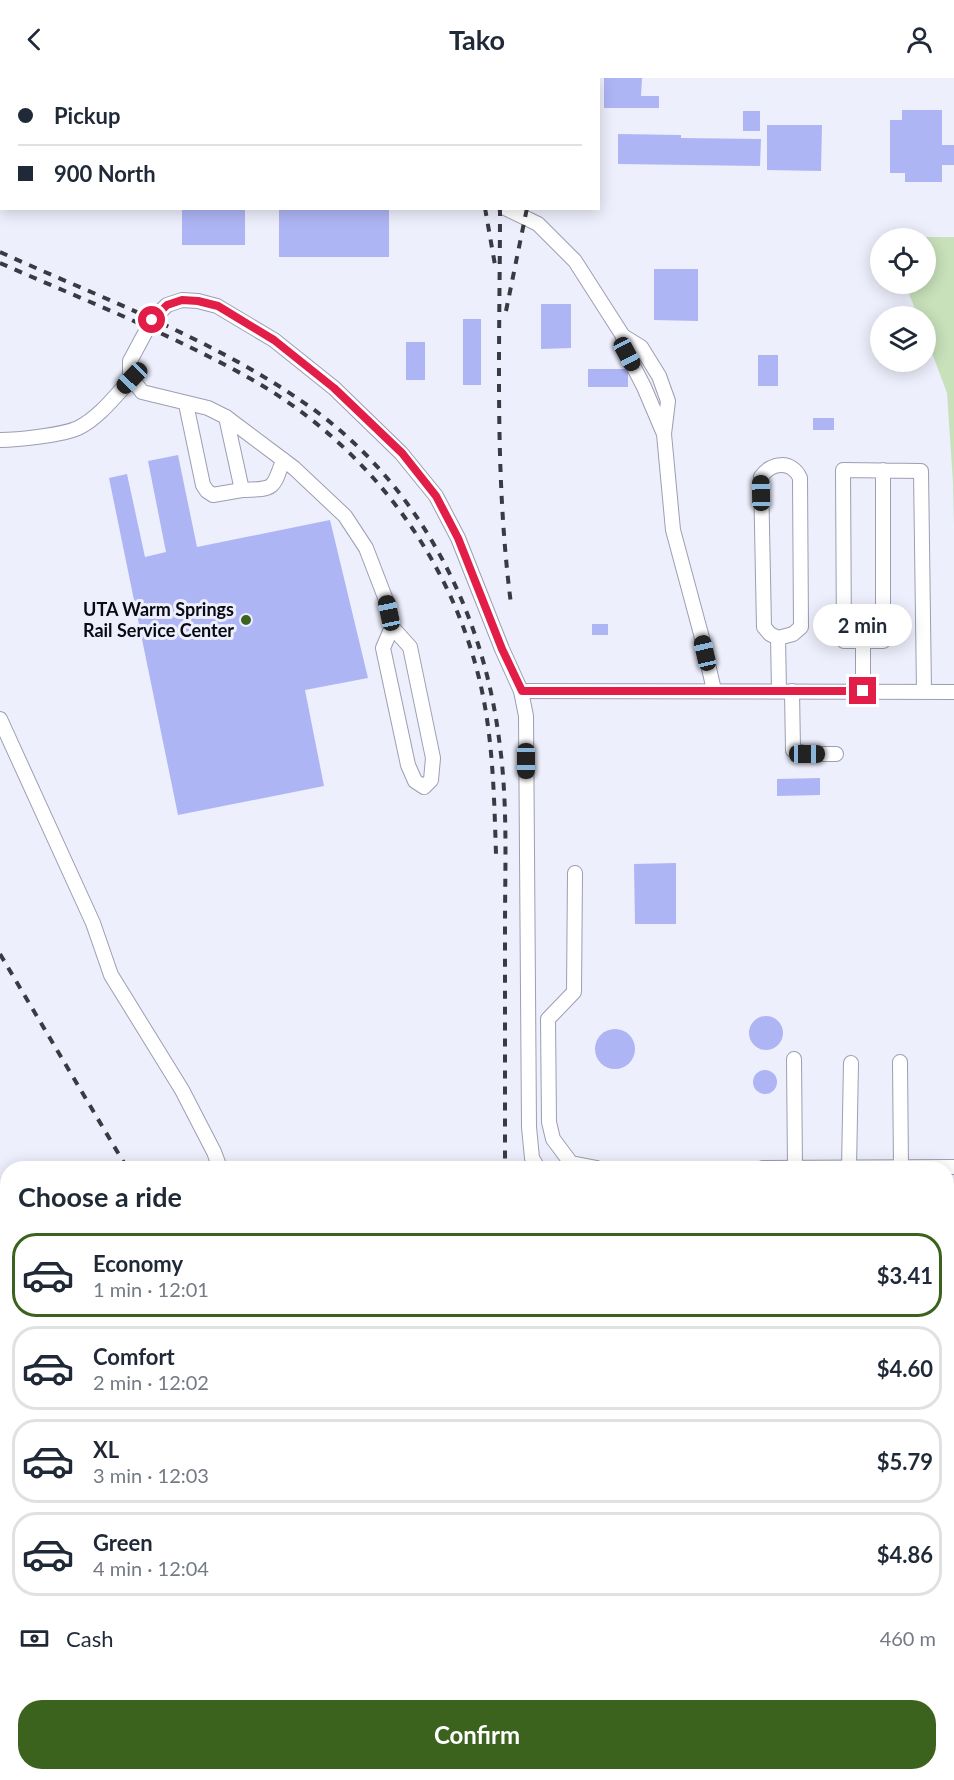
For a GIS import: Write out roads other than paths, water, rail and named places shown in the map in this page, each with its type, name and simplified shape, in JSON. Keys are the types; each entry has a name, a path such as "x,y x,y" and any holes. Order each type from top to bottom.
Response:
{"street":[{"path":"509,210 538,224 575,261 623,336 641,347 659,376 668,401 664,434 673,530 714,690"},
{"path":"392,627 383,648 408,765 415,781 424,787 431,780 433,758 410,647 392,627 386,600 366,548 345,516 283,460 226,417 208,408 142,392 130,376 130,361 152,320 167,305 182,300 218,306 274,340 326,381 402,453 436,496 458,538 502,649 522,691 526,716 529,1127 534,1161"},
{"path":"0,440 13,440 77,429 96,416 132,378"},
{"path":"186,404 203,485 213,495 270,487 275,483 283,460"},
{"path":"226,417 242,490"},
{"path":"783,465 797,472 800,478 801,627 793,634 778,638 764,627 761,477 772,466 783,465"},
{"path":"884,470 883,641 844,641 843,470 884,470 921,471 924,691"},
{"path":"778,638 793,750 807,754 836,754"},
{"path":"863,641 863,691"},
{"path":"522,691 954,692"},
{"path":"0,719 93,923 111,975 182,1090 217,1161"},
{"path":"570,1161 553,1139 549,1122 548,1018 574,992 575,873"},
{"path":"794,1059 795,1161"},
{"path":"900,1062 902,1161"},
{"path":"849,1161 850,1063"}],"railway":[{"path":"485,210 495,265"},
{"path":"500,210 500,456 511,604"},
{"path":"506,311 527,210"},
{"path":"0,252 191,338 265,377 300,400 341,431 377,466 409,505 436,548 459,593 477,640 490,689 502,762 505,833 505,1161"},
{"path":"0,263 159,332 251,379 292,405 330,435 365,469 396,505 423,545 446,587 465,632 479,678 490,743 496,854"},
{"path":"0,954 123,1161"}],"place":[{"name":"UTA Warm Springs Rail Service Center","path":"246,620"}]}
